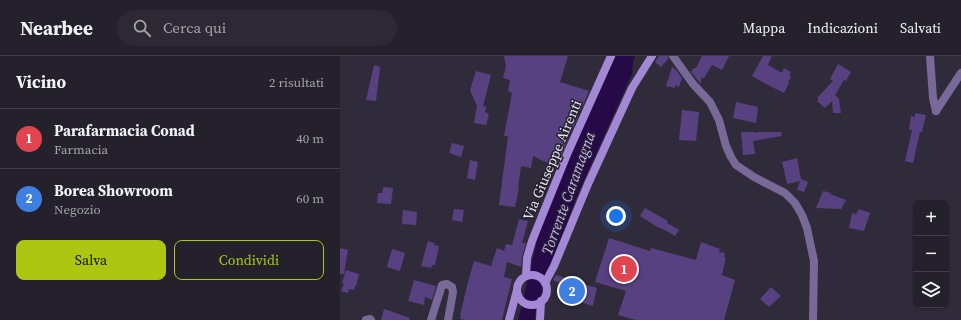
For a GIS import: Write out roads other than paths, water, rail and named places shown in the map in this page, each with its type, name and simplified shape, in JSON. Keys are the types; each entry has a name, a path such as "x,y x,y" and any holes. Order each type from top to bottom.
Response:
{"main road":[{"name":"Via Giuseppe Airenti","path":"526,276 532,241 539,222 568,152 611,56"},
{"path":"545,283 554,266 588,184 632,88 652,56"},
{"path":"509,320 512,306 517,290 522,278 535,275 543,279 546,293 541,301 528,304 522,301 517,290"},
{"path":"512,306 522,301"},
{"path":"540,320 541,301"}],"street":[{"path":"673,56 693,84 710,102 719,120 726,146 736,165 754,177 785,193 795,203 802,215 807,228 814,261 813,320"},
{"path":"930,56 933,98 936,111 961,72"},
{"path":"431,320 442,285 447,284 452,287 453,292 448,320"},
{"path":"366,320 370,318 371,320"}],"water":[{"name":"Torrente Caramagna","path":"616,56 635,56 632,74 577,196 549,267 535,315 535,320 518,320 539,233 557,185"}],"place":[{"name":"Parafarmacia Conad","path":"624,269"},
{"name":"Borea Showroom","path":"572,291"}]}
